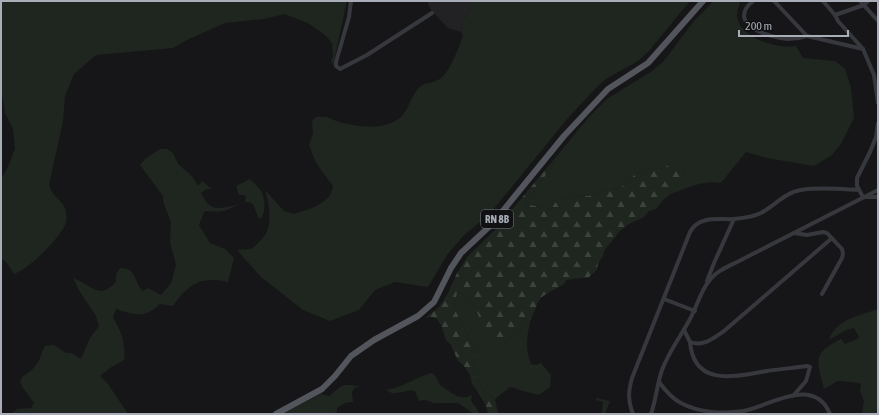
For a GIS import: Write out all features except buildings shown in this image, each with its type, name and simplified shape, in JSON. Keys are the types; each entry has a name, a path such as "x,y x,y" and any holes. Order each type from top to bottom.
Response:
{"main road":[{"name":"RN 8B","path":"276,414 322,389 351,356 374,340 418,316 434,302 451,268 461,253 493,223 568,132 608,89 648,63 703,1"}],"street":[{"path":"351,1 349,17 336,62 336,66 340,69 367,55 432,13"},
{"path":"753,1 746,8 744,17 747,23 757,32 774,38 789,39 807,36 863,49"},
{"path":"774,1 807,36"},
{"path":"823,1 835,14 838,21 863,49 876,74 878,103"},
{"path":"835,14 868,1"},
{"path":"862,3 878,21"},
{"path":"863,197 857,182 858,176 876,137 878,123"},
{"path":"633,414 629,403 629,390 632,378 692,229 697,224 705,220 716,218 734,219 748,217 762,212 794,191 814,189 859,190"},
{"path":"705,286 717,273 878,190"},
{"path":"863,197 878,197"},
{"path":"651,414 662,371 667,358 694,311 734,219"},
{"path":"794,233 807,235 823,232 827,233 841,247 843,254 822,294"},
{"path":"690,342 701,344 715,337 832,238"},
{"path":"664,299 694,311"},
{"path":"684,330 690,342 693,359 698,365 711,373 734,377 783,368 810,367 806,381 793,396"},
{"path":"659,382 671,396 680,403 693,408 721,412 745,411 777,399 793,396 812,396 817,397 824,404 830,414"}],"shaded area":[{"path":"427,1 472,1 472,7 464,19 461,32 448,28 431,10"}],"green space":[{"path":"1,1 346,1 346,5 333,66 331,61 333,56 332,43 325,35 308,23 284,14 264,19 225,23 173,48 96,55 74,74 65,96 63,121 49,185 52,192 65,207 67,216 66,224 50,246 35,260 14,274 7,263 1,259 1,179 7,169 15,149 13,129 5,113 1,89"},
{"path":"472,1 690,1 648,52 638,61 606,79 568,118 488,216 465,234 447,255 428,287 395,282 375,290 359,310 330,321 303,310 261,277 237,250 253,248 264,236 267,230 270,217 265,190 284,211 293,214 312,208 323,202 328,197 333,186 316,163 309,145 313,133 312,121 316,117 324,117 346,124 371,127 387,124 401,117 418,89 423,85 438,80 450,67 463,36 461,32 464,19 472,7"},
{"path":"714,1 738,1 740,4 737,13 738,20 742,27 755,38 763,42 780,46 796,46 803,58 835,61 845,69 851,88 854,118 841,144 832,155 814,166 767,158 746,152 721,183 715,182 702,184 671,194 685,170 673,162 662,169 650,168 635,174 624,186 588,196 557,200 551,209 525,204 560,152 588,118 607,99 652,71 663,62 694,21"},
{"path":"160,149 167,149 173,153 178,164 192,176 198,186 202,181 212,189 207,189 201,193 207,203 211,206 220,208 241,204 226,210 204,212 199,225 210,243 225,249 234,258 228,282 218,280 203,281 190,287 184,292 173,306 160,304 155,309 144,314 128,313 116,309 113,317 122,337 124,360 100,376 108,384 128,414 10,414 17,409 31,408 34,403 20,382 22,377 37,364 45,346 54,345 66,353 72,353 81,359 90,338 99,326 96,316 80,292 73,278 99,291 110,288 116,282 116,274 120,268 126,269 133,273 143,291 148,288 161,295 171,283 176,265 170,243 171,222 164,204 163,196 140,165 145,159"},
{"path":"560,152 525,204 551,209 557,200 588,196 624,186 635,174 650,168 662,169 673,162 682,163 685,170 671,194 663,200 656,209 649,211 644,217 629,224 619,232 604,251 603,256 598,263 597,270 588,278 566,280 564,284 543,296 538,302 530,322 503,345 495,345 485,335 475,306 466,296 457,291 455,310 476,351 472,371 485,392 495,399 498,414 488,414 486,406 472,384 470,375 464,366 458,361 451,345 446,340 441,325 437,319 432,317 425,318 440,306 457,273 468,256 495,230"},
{"path":"250,179 262,194 264,201 263,216 261,219 258,217 253,204 250,202 243,203 246,198 245,195 240,195 238,193 236,186"},
{"path":"457,291 466,296 475,306 480,318 503,345 530,322 527,343 529,359 531,364 536,365 541,363 551,375 550,387 539,395 510,387 495,399 485,392 472,371 476,351 455,310"},
{"path":"878,309 878,414 862,414 864,401 860,391 860,383 838,381 824,389 818,364 821,354 831,344 841,339 845,344 859,337 854,328 846,330 829,340 837,327 849,319"},
{"path":"432,373 437,378 440,385 455,395 459,397 467,397 472,395 471,401 479,414 474,414 458,403 434,403 425,400 419,401 415,391 411,390 393,393 386,390 398,387"},
{"path":"345,385 361,387 355,388 352,392 353,402 341,405 337,408 337,412 332,414 282,414 321,394 329,396"},
{"path":"596,398 610,401 605,414 592,414 602,413 603,402 596,400"}]}
